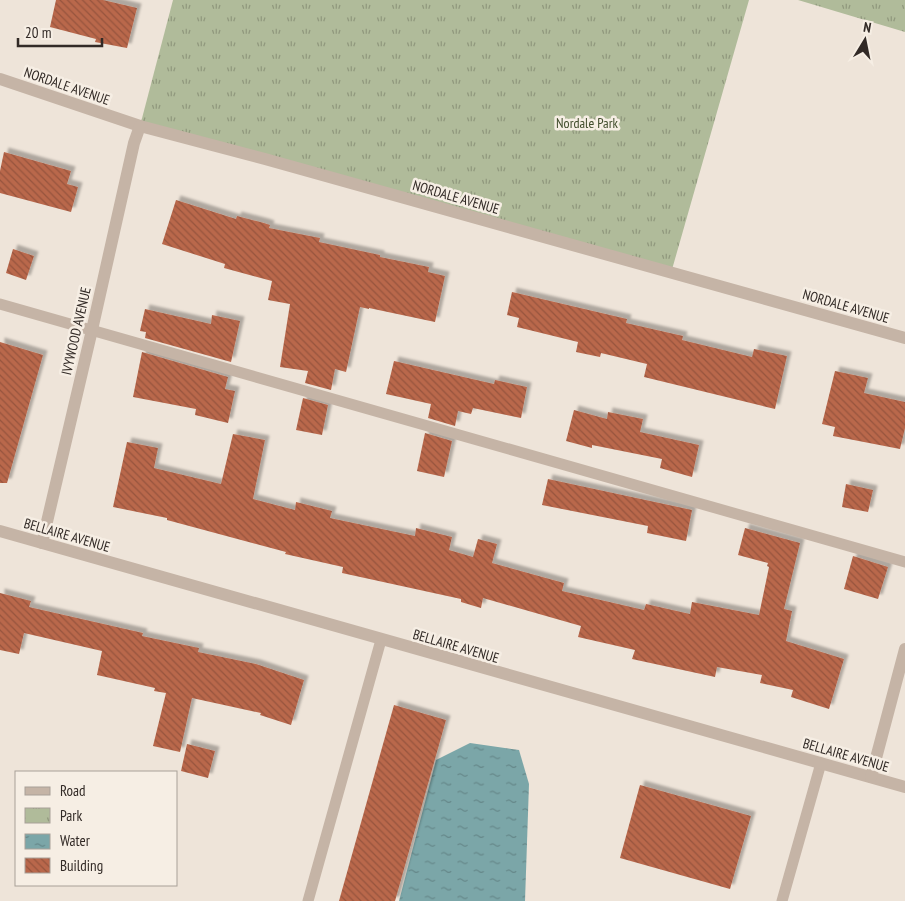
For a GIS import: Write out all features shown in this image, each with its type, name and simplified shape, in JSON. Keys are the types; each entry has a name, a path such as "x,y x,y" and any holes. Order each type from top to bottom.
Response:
{"street":[{"name":"NORDALE AVENUE","path":"0,79 140,126 265,159 905,338"},
{"name":"IVYWOOD AVENUE","path":"42,543 134,143 140,126"},
{"name":"BELLAIRE AVENUE","path":"0,531 905,787"},
{"path":"871,777 905,649"}],"lane":[{"path":"0,304 905,562"},
{"path":"308,901 381,640"},
{"path":"782,901 821,763"}],"green space":[{"name":"Nordale Park","path":"173,0 749,0 671,273 140,126"},
{"path":"798,0 905,0 905,32"}],"water":[{"path":"470,743 519,750 529,784 525,901 399,901 436,760"}],"building":[{"path":"56,0 103,0 137,8 127,48 95,42 96,39 50,27"},
{"path":"4,152 71,171 67,184 78,187 71,212 0,193 0,171"},
{"path":"176,200 236,219 237,216 264,223 270,225 269,228 320,238 319,242 429,267 428,272 445,276 435,322 360,307 346,372 335,369 331,390 305,383 308,371 280,367 290,304 268,300 272,281 224,268 225,264 162,244"},
{"path":"13,249 34,256 26,280 6,273"},
{"path":"512,292 627,319 626,323 683,336 682,340 752,357 754,349 787,356 775,409 644,377 647,364 601,353 600,357 576,352 578,342 517,327 519,318 507,315"},
{"path":"145,309 211,324 212,315 240,321 231,362 145,338 146,332 140,331"},
{"path":"0,342 43,355 7,483 0,483"},
{"path":"142,352 228,377 225,389 235,391 228,423 195,415 196,409 133,397"},
{"path":"394,361 494,384 495,380 527,387 521,418 473,408 471,414 458,411 455,426 428,418 431,404 386,394"},
{"path":"835,371 868,378 864,393 905,402 905,428 900,449 833,436 835,427 822,424"},
{"path":"303,398 328,405 322,435 296,430"},
{"path":"574,410 607,419 608,412 643,419 640,432 699,445 692,477 660,468 662,459 592,445 592,448 566,441"},
{"path":"425,433 452,441 444,477 417,471"},
{"path":"233,434 265,440 253,499 295,510 296,502 332,511 330,518 415,536 416,528 452,537 449,550 473,557 478,539 497,544 492,563 564,583 562,591 644,610 646,604 690,614 692,602 759,615 769,567 767,566 768,563 738,555 745,528 800,543 784,609 792,611 786,641 844,659 829,709 791,697 793,690 760,683 762,675 717,667 715,677 632,659 635,650 578,637 581,626 483,598 481,608 461,602 461,599 342,573 343,567 285,554 286,552 167,520 167,518 113,507 127,442 158,448 154,468 221,484"},
{"path":"548,479 692,510 686,541 647,533 648,526 542,505"},
{"path":"846,484 873,490 868,512 842,507"},
{"path":"853,556 888,567 878,599 844,589"},
{"path":"0,593 31,601 29,607 143,633 142,636 199,648 198,652 256,664 304,680 291,725 260,715 261,713 192,698 180,752 153,746 166,693 154,691 155,688 97,675 102,651 24,633 19,654 0,650"},
{"path":"394,705 446,720 395,901 339,901"},
{"path":"187,744 215,751 208,778 181,771"},
{"path":"640,785 751,816 730,889 620,858"}]}
